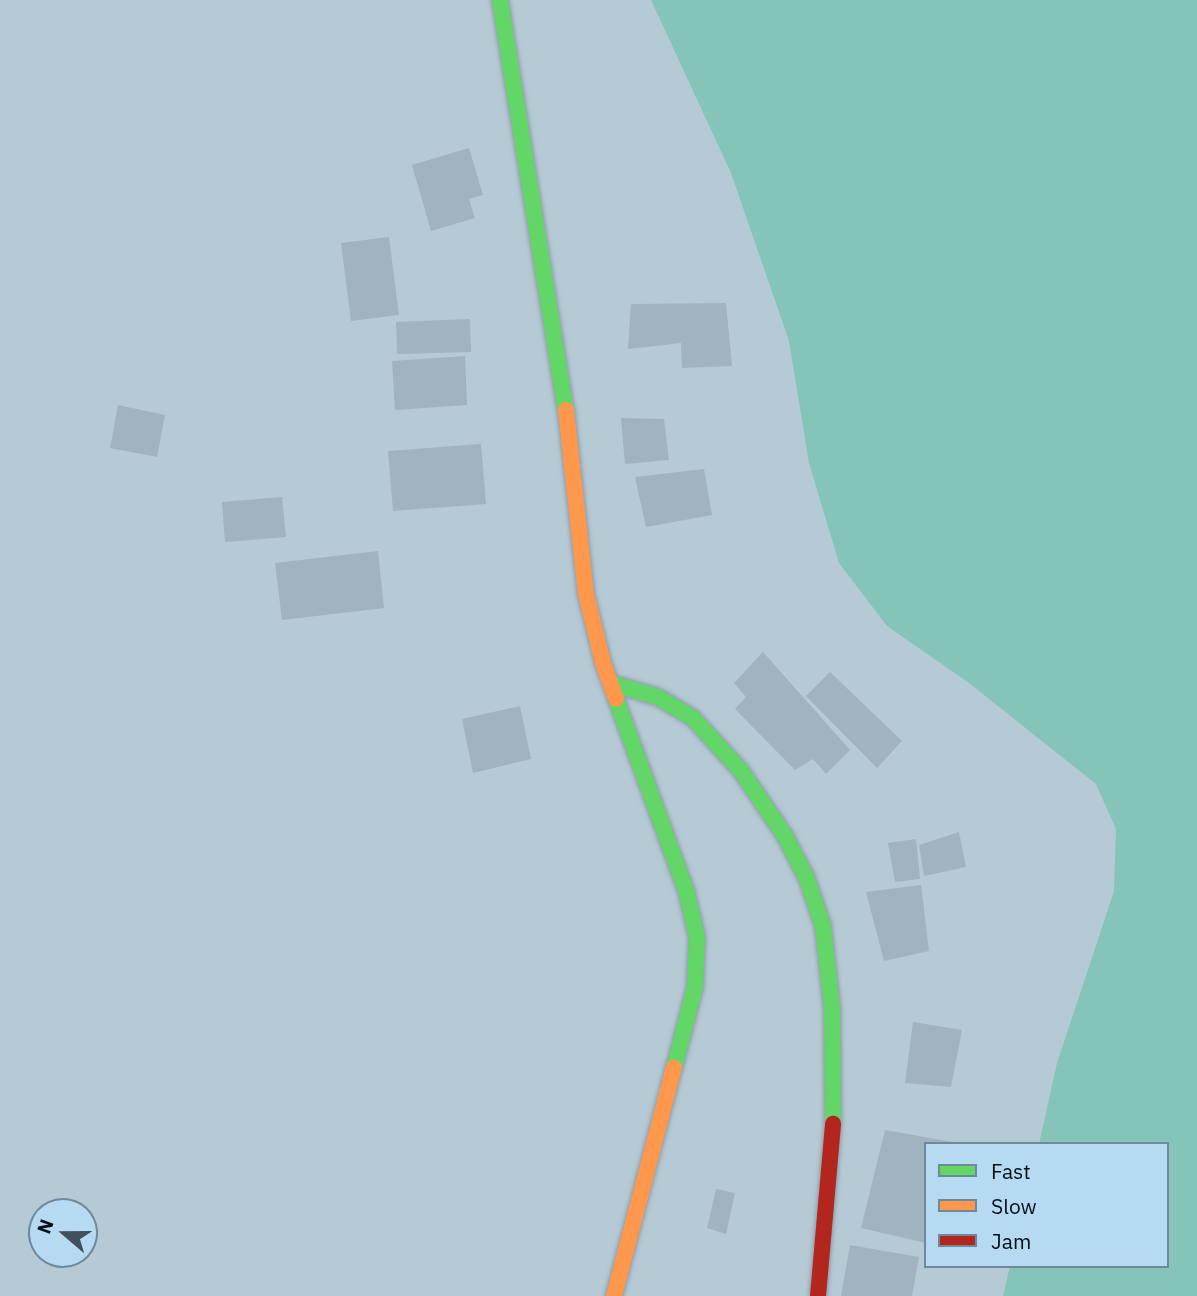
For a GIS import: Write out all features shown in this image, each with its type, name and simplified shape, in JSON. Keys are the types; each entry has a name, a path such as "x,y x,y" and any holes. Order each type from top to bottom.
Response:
{"main road":[{"path":"500,0 558,356 586,594 610,683 686,890 696,937 695,987 614,1296"},
{"path":"610,683 658,697 693,718 733,762 785,836 807,879 820,914 830,963 833,1128 818,1296"}],"shaded area":[{"path":"651,0 1197,0 1197,1296 1003,1296 1010,1268 1169,1268 1169,1142 1039,1142 1057,1063 1114,891 1116,829 1096,784 969,683 887,626 839,563 809,463 789,341 731,173"}],"building":[{"path":"469,148 483,195 469,199 475,218 431,231 412,165"},
{"path":"389,237 399,315 351,321 341,243"},
{"path":"726,303 732,366 682,368 681,343 628,349 631,304"},
{"path":"470,319 471,352 397,354 396,322"},
{"path":"465,356 467,405 395,410 392,361"},
{"path":"118,405 165,415 157,457 110,448"},
{"path":"621,418 664,419 669,460 625,464"},
{"path":"481,444 486,504 393,511 388,451"},
{"path":"704,469 712,515 646,527 635,477"},
{"path":"282,497 286,537 225,542 222,502"},
{"path":"378,551 384,608 282,620 275,563"},
{"path":"763,652 850,750 826,774 813,759 795,770 735,709 746,697 734,683"},
{"path":"830,672 902,741 877,768 806,696"},
{"path":"520,706 531,759 473,773 462,719"},
{"path":"959,832 966,867 924,876 919,845"},
{"path":"916,839 920,879 895,882 888,843"},
{"path":"921,885 929,951 884,961 866,892"},
{"path":"913,1022 962,1030 951,1087 905,1083"},
{"path":"885,1130 953,1142 924,1142 924,1243 861,1228"},
{"path":"716,1189 735,1193 726,1234 707,1228"},
{"path":"850,1245 919,1257 912,1296 841,1296"}],"traffic: fast":[{"path":"500,0 566,410"},
{"path":"610,683 658,697 693,718 741,771 785,836 807,879 823,926 832,1007 833,1124"},
{"path":"616,699 686,890 697,937 695,987 674,1068"}],"traffic: slow":[{"path":"566,410 586,594 603,663 616,699"},
{"path":"614,1296 674,1068"}],"traffic: jam":[{"path":"818,1296 833,1124"}]}
